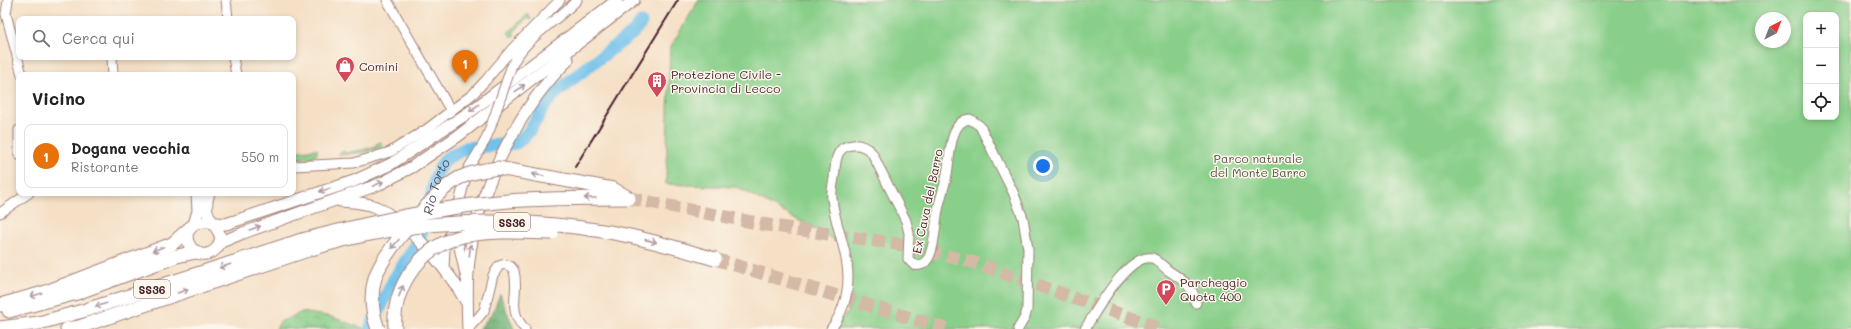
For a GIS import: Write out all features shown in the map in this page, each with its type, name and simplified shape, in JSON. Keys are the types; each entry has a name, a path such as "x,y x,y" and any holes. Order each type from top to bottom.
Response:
{"highway":[{"name":"SS36","path":"0,328 39,322 86,310 302,240 400,217 450,208 508,201 629,198 613,189 507,169 498,168 480,171 458,179 421,213 382,261 375,279 372,301 373,312 378,329"},
{"name":"SS36","path":"67,329 79,327 193,287 342,239 387,230 434,224 515,222 577,227 631,236 715,258"},
{"path":"0,305 43,293 172,244 192,226"},
{"name":"SS36","path":"395,329 396,304 407,277 426,255 451,240 476,234 532,232 631,236"},
{"name":"SS36","path":"0,313 77,293 177,256 196,252"}],"main road":[{"path":"564,39 608,0"},
{"path":"192,226 202,221 226,224 354,181 392,164 474,109 617,0"},
{"path":"196,196 198,211 187,239 189,244 196,252 207,254 212,252 220,244 243,233 380,184 412,167 458,136 634,0"},
{"path":"468,329 468,286 472,240 482,203 512,135 554,72 573,54 581,42"},
{"path":"208,196 207,212 211,223 218,229 220,244"},
{"path":"336,200 360,202 376,207 386,213 411,234 441,264 468,303"}],"street":[{"path":"8,0 6,14 16,52"},
{"path":"226,0 228,16"},
{"path":"387,0 451,111"},
{"path":"296,166 354,163 390,152 451,111 486,80 512,49 560,0"},
{"path":"441,264 468,169 485,141 512,65 518,55 529,43 577,0"},
{"path":"18,60 21,72"},
{"path":"112,60 113,72"},
{"path":"234,60 236,72"},
{"name":"Ex Cava del Barro","path":"831,329 842,308 848,286 847,263 831,198 834,163 838,154 845,147 854,145 864,147 872,153 906,221 909,232 908,259 914,265 921,265 926,262 931,253 938,209 947,175 954,132 960,123 970,119 980,126 1013,192 1026,232 1028,249 1027,310 1018,329"},
{"path":"0,213 25,196"},
{"path":"455,218 458,246 468,286"},
{"path":"1085,329 1118,280 1131,265 1143,258 1156,260 1183,280 1192,290 1196,303"},
{"path":"468,329 481,315 486,304 495,272 499,266 505,264 511,267 515,274 514,306 518,320 525,329"}],"green space":[{"name":"Parco naturale del Monte Barro","path":"699,0 1851,0 1851,329 832,329 848,312 848,265 844,245 737,187 666,184 670,48"},
{"path":"528,14 531,20 527,18 513,33 515,35 512,37 508,33"},
{"path":"381,142 383,147 365,152 340,155 339,153 376,147 376,144"},
{"path":"317,149 317,154 313,157 307,158 296,157 296,152"},
{"path":"500,294 514,329 479,329 493,312"},
{"path":"302,312 332,317 365,329 276,329 280,322"}],"waterway":[{"name":"Rio Torto","path":"370,329 394,279 416,245 421,234 436,176 447,158 466,148 516,143 522,139 552,97 582,71 634,32 641,23"}],"tunnel":[{"path":"629,198 767,225 898,244 943,255 975,263 1162,329"},
{"path":"715,259 947,329"}],"railway":[{"path":"575,167 678,0"}],"place":[{"name":"Comini","path":"345,83"},
{"name":"Dogana vecchia","path":"465,83"},
{"name":"Protezione Civile - Provincia di Lecco","path":"657,98"},
{"name":"Parcheggio Quota 400","path":"1166,306"}]}
